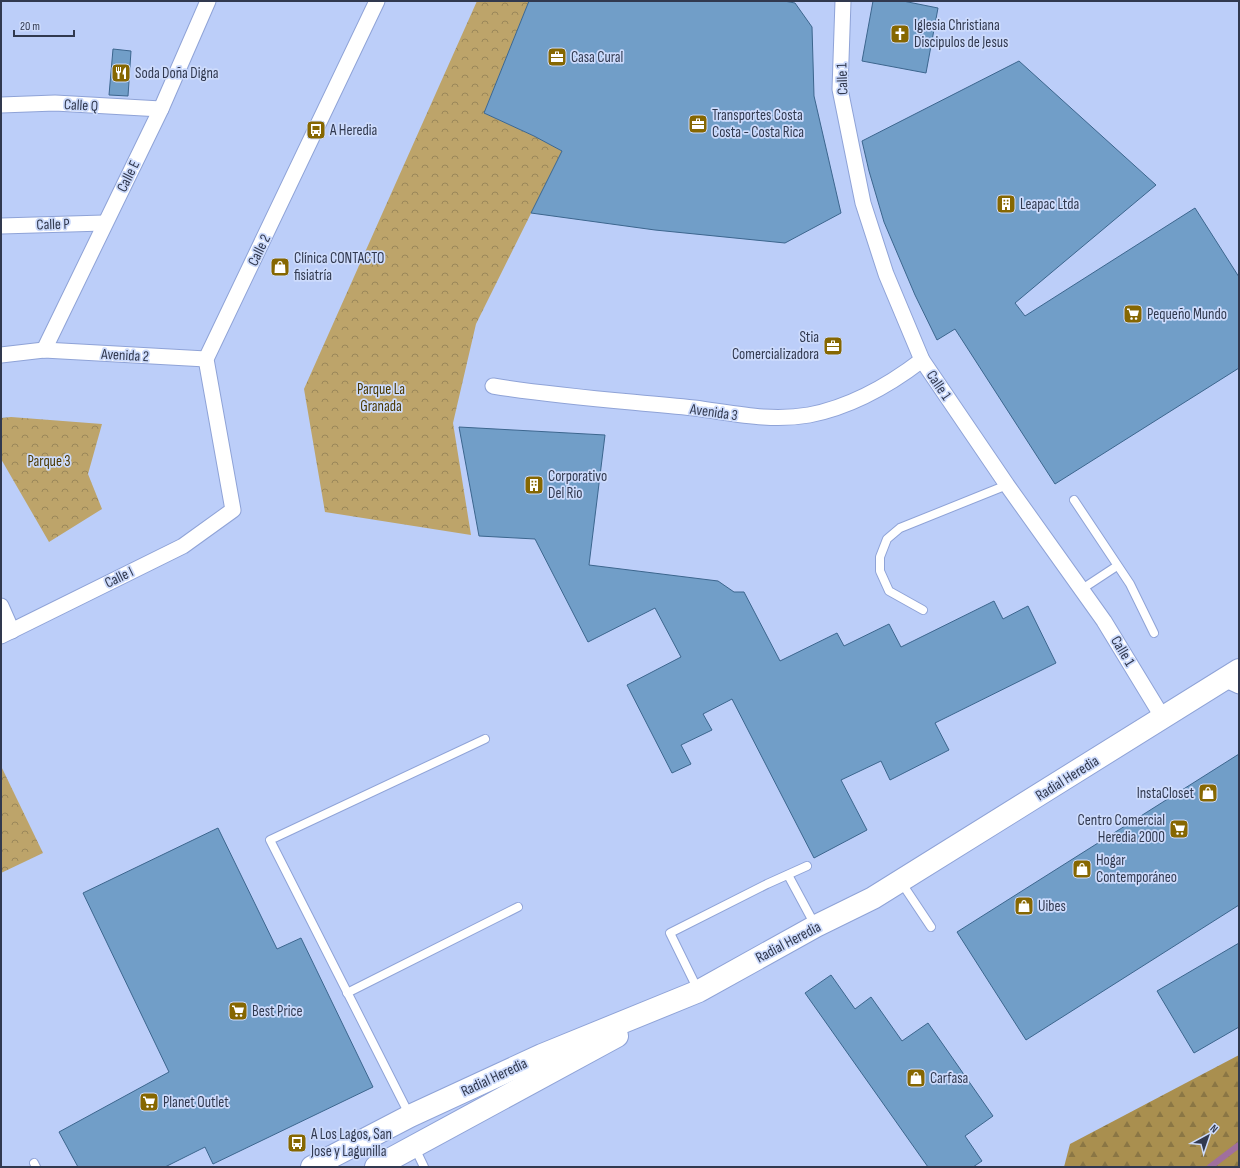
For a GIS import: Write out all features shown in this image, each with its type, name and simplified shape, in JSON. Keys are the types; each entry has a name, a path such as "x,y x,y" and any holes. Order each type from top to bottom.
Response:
{"main road":[{"name":"Radial Heredia","path":"312,1167 410,1116 542,1054 698,990 816,926 873,898 1163,718 1234,678"},
{"path":"376,1167 544,1077 698,990"},
{"path":"341,1167 410,1116"}],"street":[{"name":"Calle E","path":"44,350 161,109 208,1"},
{"name":"Calle 2","path":"206,359 377,1"},
{"name":"Calle 1","path":"844,1 840,88 864,203 886,274 922,360 1007,485 1104,621 1163,718"},
{"name":"Calle Q","path":"1,105 55,103 161,109"},
{"name":"Calle P","path":"1,226 104,224"},
{"name":"Avenida 2","path":"1,355 44,350 206,359"},
{"name":"Calle I","path":"7,634 183,546 233,510 206,359"},
{"name":"Avenida 3","path":"493,386 553,396 695,408 764,418 807,415 840,407 896,379 922,360"},
{"path":"1,606 7,634"}],"lane":[{"path":"923,610 889,591 880,571 880,557 887,539 900,528 1007,485"},
{"path":"1074,500 1130,584 1154,633"},
{"path":"1082,589 1117,566"},
{"path":"410,1116 270,840 484,739"},
{"path":"698,990 670,933 807,866"},
{"path":"788,875 816,926"},
{"path":"901,882 931,927"},
{"path":"348,993 518,907"},
{"path":"414,1146 424,1167"}],"green space":[{"name":"Parque La Granada","path":"477,1 529,1 484,113 534,136 562,151 476,324 453,423 471,535 325,512 304,389"},
{"name":"Parque 3","path":"11,417 102,424 88,474 102,509 49,542 1,459 1,418"},
{"path":"1,766 43,853 1,873"},
{"path":"1239,1055 1239,1167 1064,1167 1070,1144"}],"building":[{"name":"Transportes Costa Costa - Costa Rica","path":"529,1 784,1 795,3 812,27 814,96 841,213 785,243 655,230 531,213 562,151 534,136 484,113"},
{"name":"Iglesia Christiana Discipulos de Jesus","path":"873,1 903,1 938,8 926,73 862,61"},
{"name":"Soda Doña Digna","path":"113,49 131,51 128,96 109,95"},
{"path":"1019,61 1156,185 1015,303 1025,316 1195,208 1239,277 1239,368 1055,484 955,329 937,340 915,295 884,222 862,141"},
{"path":"459,427 605,435 589,565 718,581 734,592 744,592 780,661 837,633 844,646 889,624 901,647 994,601 1003,619 1028,606 1056,663 935,723 949,750 890,780 881,761 841,780 867,830 814,858 732,699 703,714 712,730 681,745 691,764 672,773 627,685 681,657 655,608 588,642 535,539 479,536"},
{"name":"Centro Comercial Heredia 2000","path":"1239,754 1239,905 1026,1040 957,932"},
{"name":"Best Price","path":"218,828 277,949 301,938 373,1087 213,1164 205,1147 165,1167 78,1167 59,1132 169,1072 83,893"},
{"path":"1239,943 1239,1027 1194,1053 1157,991"},
{"name":"Carfasa","path":"831,975 855,1009 871,997 902,1041 928,1023 993,1116 965,1136 982,1161 973,1167 928,1167 805,993"}],"waterway":[{"path":"1210,1167 1239,1145"}],"place":[{"name":"Iglesia Christiana Discipulos de Jesus","path":"900,34"},
{"name":"Casa Cural","path":"557,57"},
{"name":"Soda Doña Digna","path":"121,73"},
{"name":"Transportes Costa Costa - Costa Rica","path":"698,124"},
{"name":"A Heredia","path":"316,130"},
{"name":"Leapac Ltda","path":"1006,204"},
{"name":"Clínica CONTACTO fisiatría","path":"280,267"},
{"name":"Pequeño Mundo","path":"1133,314"},
{"name":"Stia Comercializadora","path":"833,346"},
{"name":"Corporativo Del Rio","path":"534,485"},
{"name":"InstaCloset","path":"1208,793"},
{"name":"Centro Comercial Heredia 2000","path":"1179,829"},
{"name":"Hogar Contemporáneo","path":"1082,869"},
{"name":"Uibes","path":"1024,906"},
{"name":"Best Price","path":"238,1011"},
{"name":"Carfasa","path":"916,1078"},
{"name":"Planet Outlet","path":"149,1102"},
{"name":"A Los Lagos, San Jose y Lagunilla","path":"297,1143"}]}
